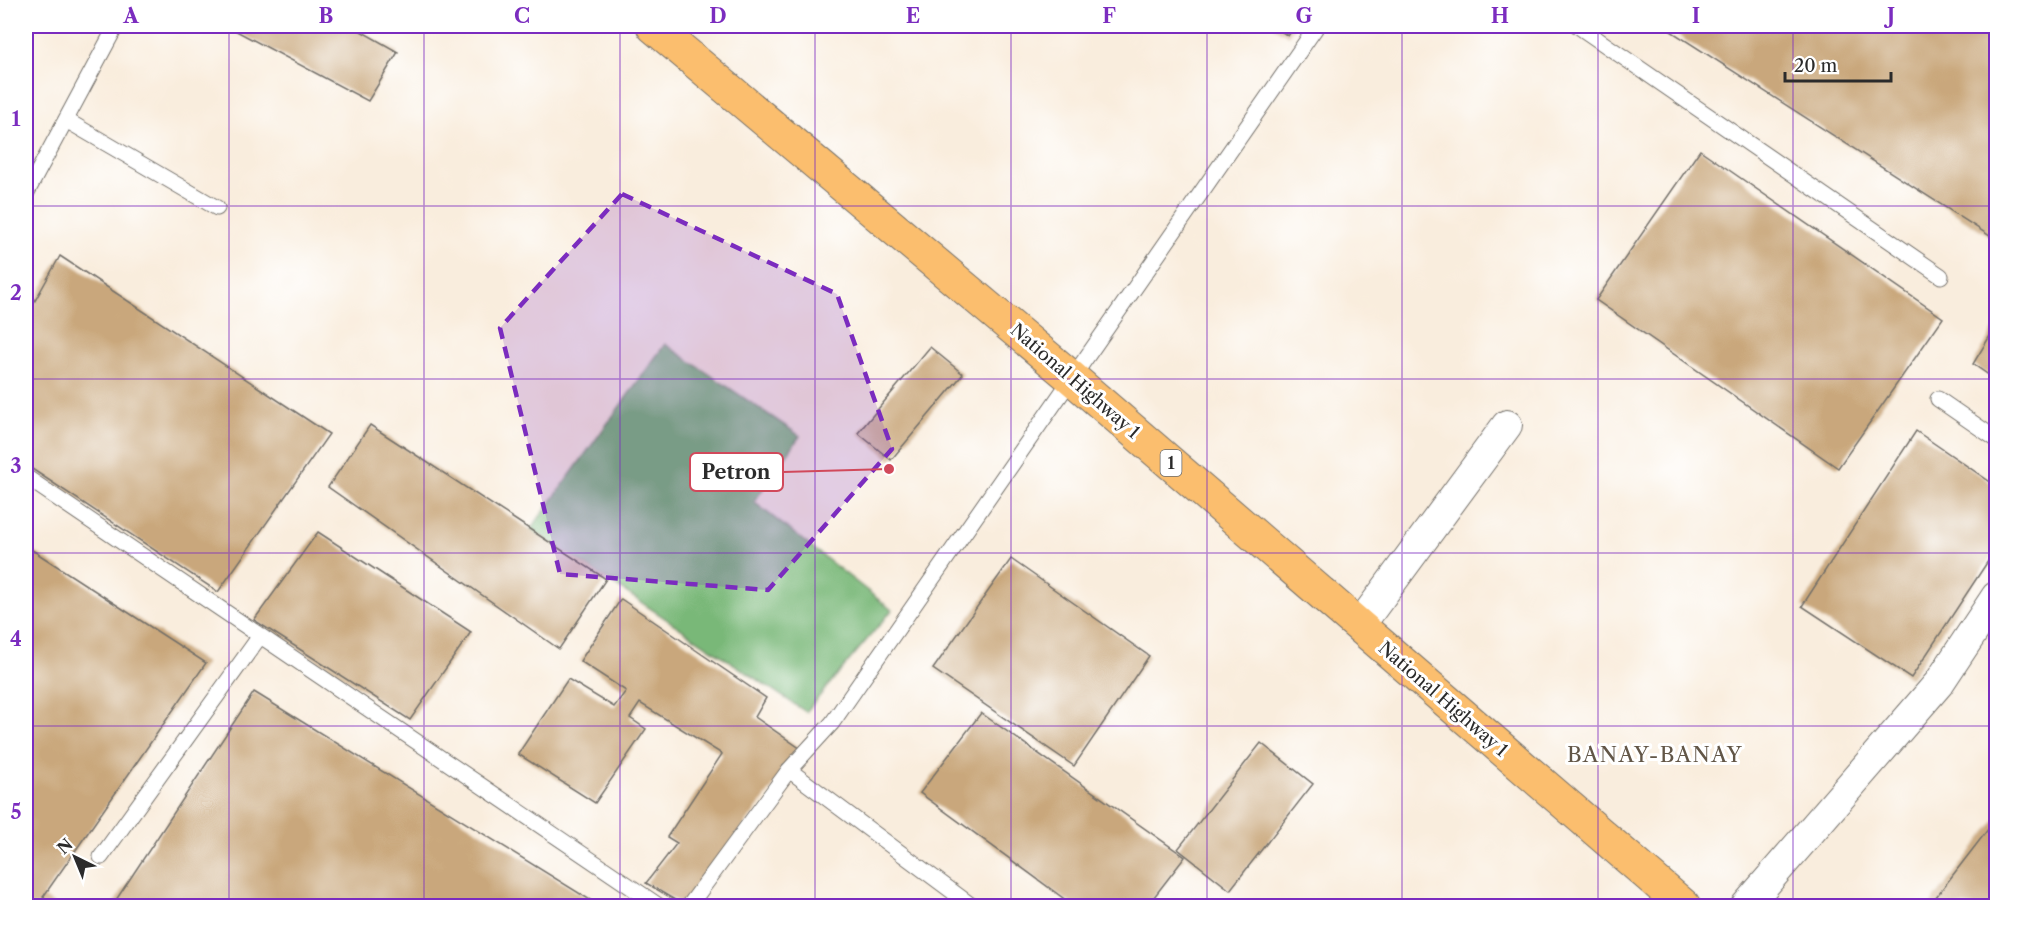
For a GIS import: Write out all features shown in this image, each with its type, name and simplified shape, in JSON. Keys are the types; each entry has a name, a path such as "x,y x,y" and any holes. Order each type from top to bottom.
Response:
{"highway":[{"name":"National Highway 1","path":"653,26 1072,378 1684,906"}],"street":[{"path":"1359,626 1507,425"},
{"path":"1746,906 1939,684 1996,597"}],"lane":[{"path":"26,194 116,26"},
{"path":"689,906 789,770 832,723 1317,26"},
{"path":"1578,26 1941,276"},
{"path":"66,120 217,208"},
{"path":"1938,399 1996,439"},
{"path":"26,477 659,906"},
{"path":"101,857 260,636"},
{"path":"789,770 972,906"}],"highlighted area":[{"path":"622,194 837,294 892,449 768,590 560,574 500,328"}],"green space":[{"path":"665,344 800,436 754,502 892,610 806,712 531,529"}],"building":[{"path":"227,26 352,26 398,52 368,101"},
{"path":"1273,26 1295,26 1288,36"},
{"path":"1663,26 1996,26 1996,240"},
{"path":"1700,150 1943,318 1838,468 1596,300"},
{"path":"60,256 329,434 218,592 26,465 26,317"},
{"path":"1996,326 1996,380 1973,364"},
{"path":"930,347 963,374 891,460 858,433"},
{"path":"370,425 606,579 559,649 328,487"},
{"path":"1916,431 1996,486 1996,549 1911,678 1802,606"},
{"path":"318,532 471,632 410,720 254,620"},
{"path":"26,546 206,663 43,897 57,906 26,906"},
{"path":"1011,559 1149,656 1074,766 933,669"},
{"path":"621,599 766,698 755,717 801,749 685,906 646,883 677,843 667,837 722,754 640,703 630,718 646,729 595,803 518,754 568,679 614,707 626,691 580,661"},
{"path":"254,692 600,906 112,906"},
{"path":"981,713 1185,857 1147,906 1074,906 920,793"},
{"path":"1261,743 1313,784 1230,890 1178,849"},
{"path":"1996,819 1996,906 1929,906"}],"place":[{"name":"Petron","path":"889,469"}],"district":[{"name":"BANAY-BANAY","path":"1655,755"}]}
